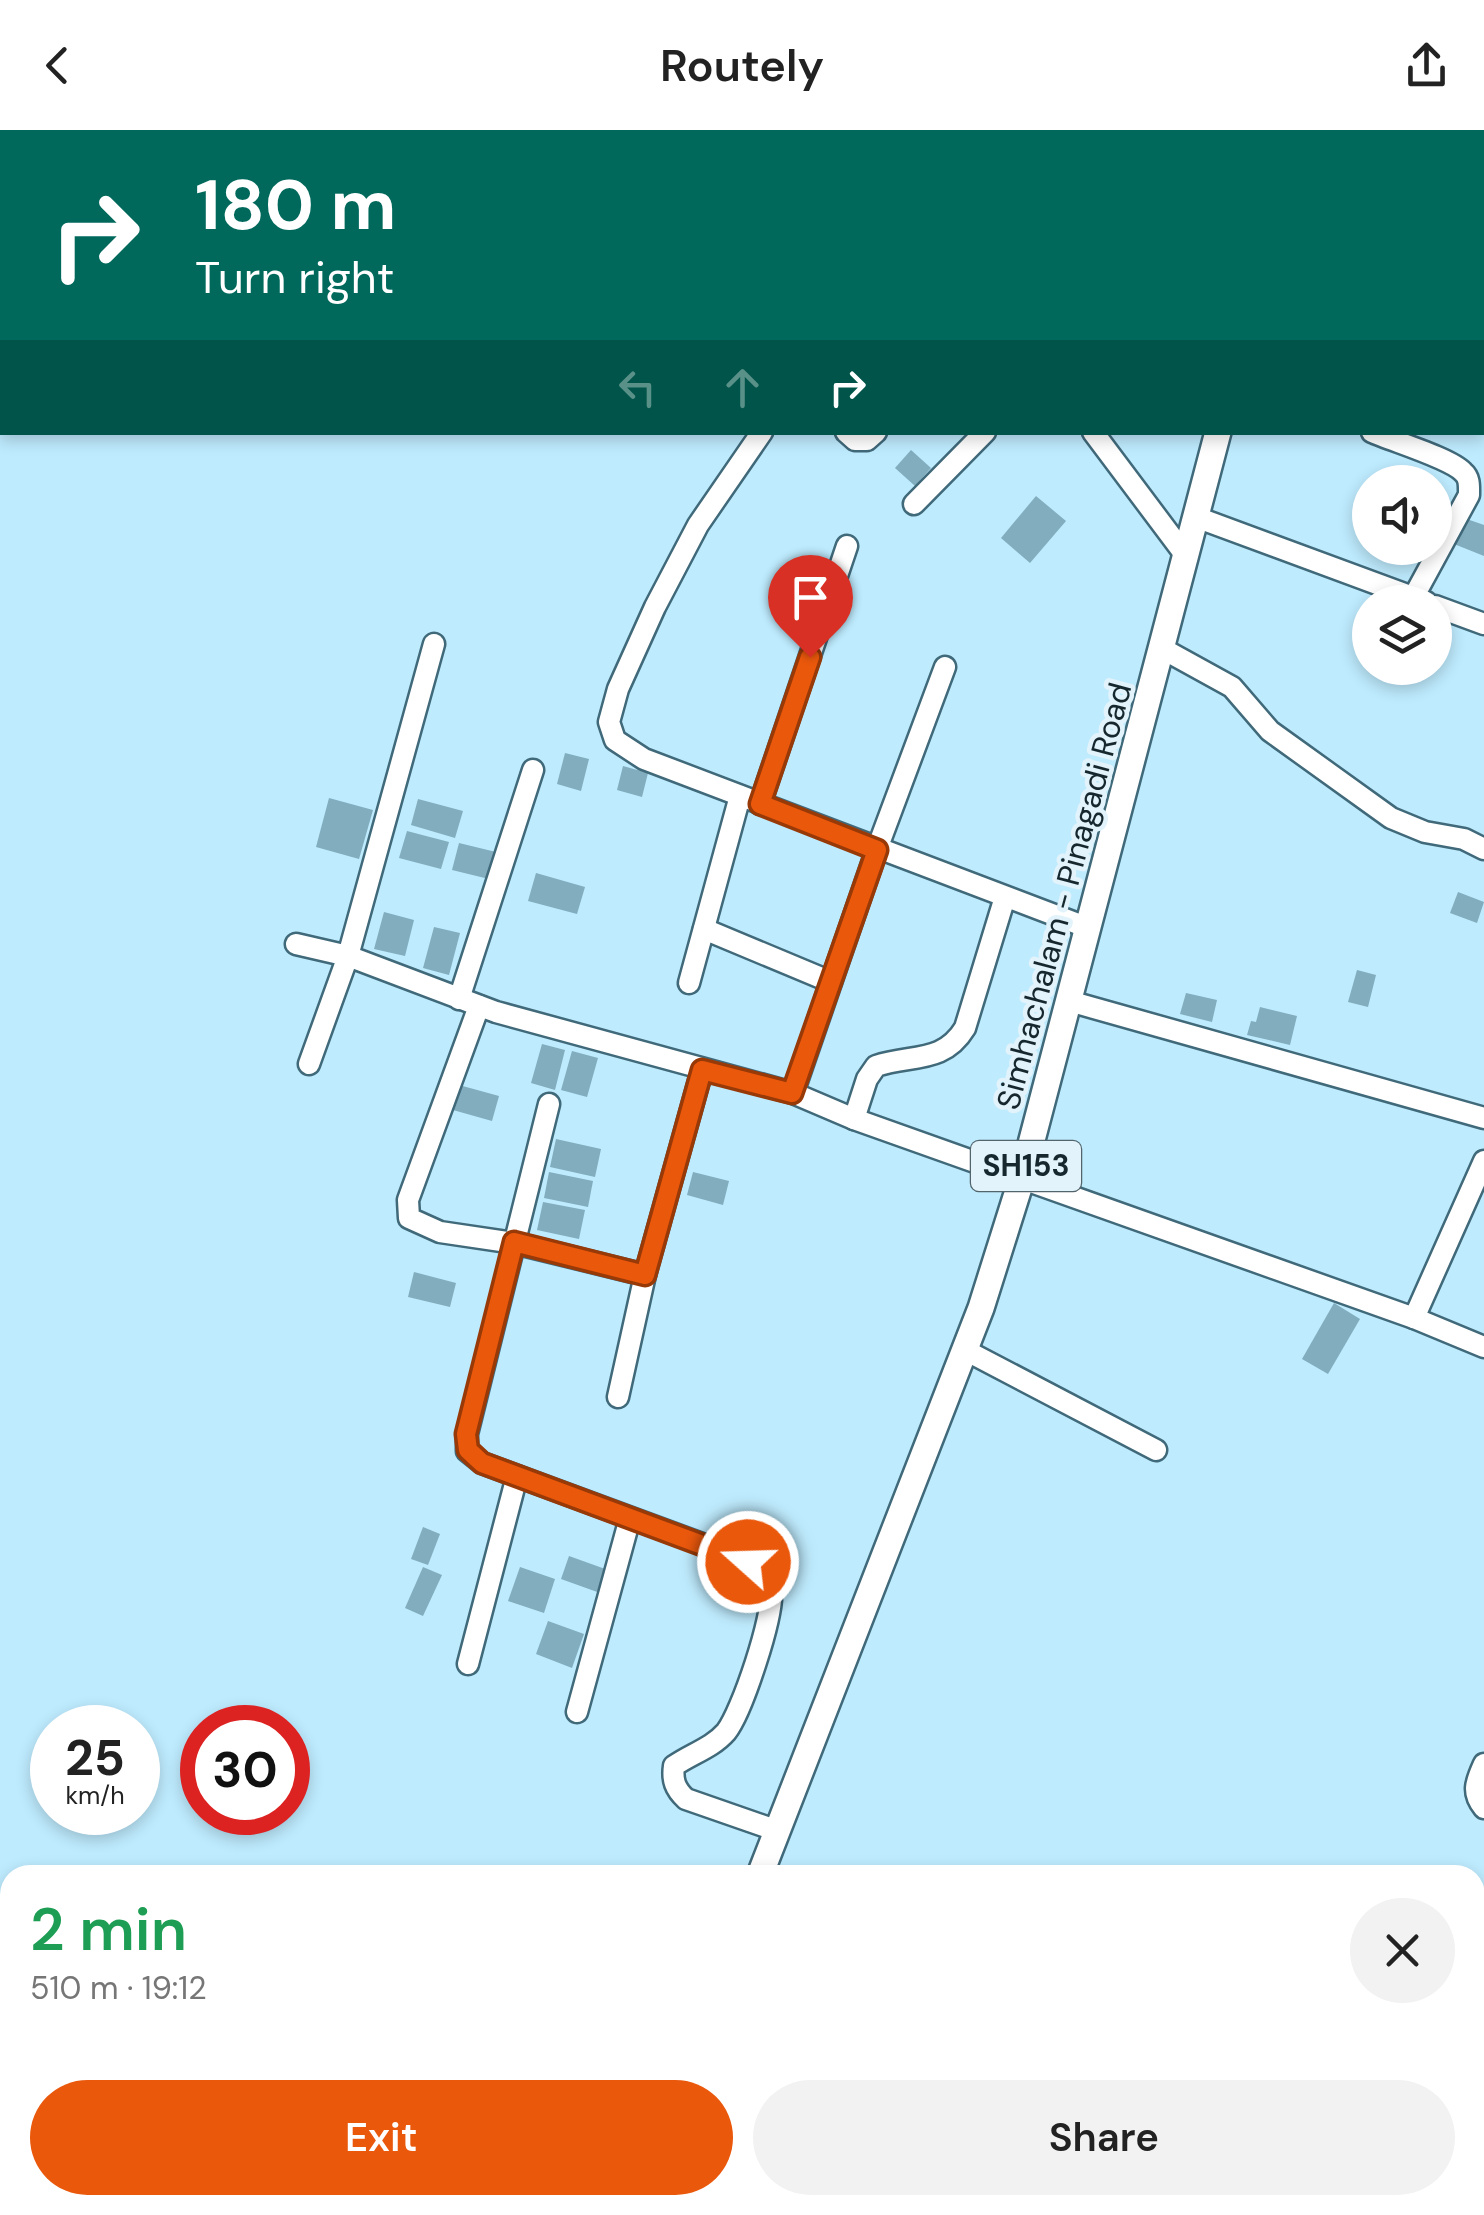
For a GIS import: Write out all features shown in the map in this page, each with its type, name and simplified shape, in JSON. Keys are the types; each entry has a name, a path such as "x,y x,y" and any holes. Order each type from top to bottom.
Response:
{"main road":[{"name":"Simhachalam - Pinagadi Road","path":"764,1865 965,1350 1022,1178 1217,435"}],"street":[{"path":"760,435 698,525 632,656 609,722 616,740 644,759 1086,926"},
{"path":"849,435 855,440 867,440 873,435"},
{"path":"914,504 982,435"},
{"path":"1095,435 1186,556"},
{"path":"1379,435 1449,463 1463,471 1469,481 1469,495 1427,585"},
{"path":"1196,516 1380,585"},
{"path":"689,982 750,800 847,546"},
{"path":"1452,612 1484,624"},
{"path":"309,1064 348,956 434,644"},
{"path":"1163,649 1232,687 1270,731 1391,818 1425,832 1464,839 1484,849"},
{"path":"792,1093 945,667"},
{"path":"532,770 469,1002 408,1200 409,1218 440,1232 514,1242 645,1275"},
{"path":"854,1119 866,1080 876,1066 954,1046 965,1028 1005,897"},
{"path":"704,929 831,982"},
{"path":"296,944 348,956 469,1002 792,1093 854,1119 1414,1318 1484,1347"},
{"path":"1070,1001 1484,1118"},
{"path":"618,1397 645,1275 702,1070"},
{"path":"549,1104 466,1434 468,1450 482,1463 748,1562 767,1577 772,1600 738,1712 714,1743 674,1766 672,1775 678,1792 686,1799 778,1831"},
{"path":"1414,1318 1484,1161"},
{"path":"965,1350 1156,1450"},
{"path":"468,1664 517,1476"},
{"path":"577,1712 630,1518"},
{"path":"1484,1764 1475,1784 1476,1798 1484,1808"}],"building":[{"path":"911,450 931,468 915,486 895,468"},
{"path":"1036,496 1066,521 1030,563 1001,538"},
{"path":"1464,518 1484,525 1484,556 1454,544"},
{"path":"565,753 589,759 581,791 557,784"},
{"path":"623,766 648,773 642,797 617,790"},
{"path":"329,798 373,810 359,859 316,847"},
{"path":"418,799 463,811 455,838 411,825"},
{"path":"407,831 449,842 441,869 399,858"},
{"path":"459,843 500,853 493,880 452,870"},
{"path":"536,873 585,887 577,914 528,901"},
{"path":"1458,892 1484,902 1477,923 1450,913"},
{"path":"384,912 414,920 405,956 374,949"},
{"path":"434,927 460,933 449,975 423,968"},
{"path":"1357,970 1376,975 1368,1007 1348,1002"},
{"path":"1186,993 1217,1000 1212,1022 1180,1014"},
{"path":"1260,1007 1297,1016 1290,1045 1247,1035"},
{"path":"542,1044 565,1050 555,1090 531,1083"},
{"path":"572,1051 598,1058 587,1097 561,1090"},
{"path":"459,1085 499,1096 492,1121 453,1110"},
{"path":"556,1139 601,1149 595,1177 550,1167"},
{"path":"549,1172 593,1181 588,1207 544,1198"},
{"path":"693,1172 729,1181 723,1205 687,1195"},
{"path":"543,1202 585,1210 579,1239 537,1230"},
{"path":"414,1272 456,1283 450,1307 408,1297"},
{"path":"1334,1303 1360,1319 1328,1374 1302,1359"},
{"path":"423,1527 440,1534 428,1565 411,1559"},
{"path":"569,1556 608,1570 600,1593 561,1579"},
{"path":"423,1567 442,1575 423,1616 405,1608"},
{"path":"520,1567 555,1579 544,1613 508,1601"},
{"path":"548,1621 584,1634 572,1668 536,1654"}],"route":[{"path":"748,1562 482,1463 468,1450 466,1434 514,1242 645,1275 702,1070 792,1093 877,850 760,804 810,657"}]}
